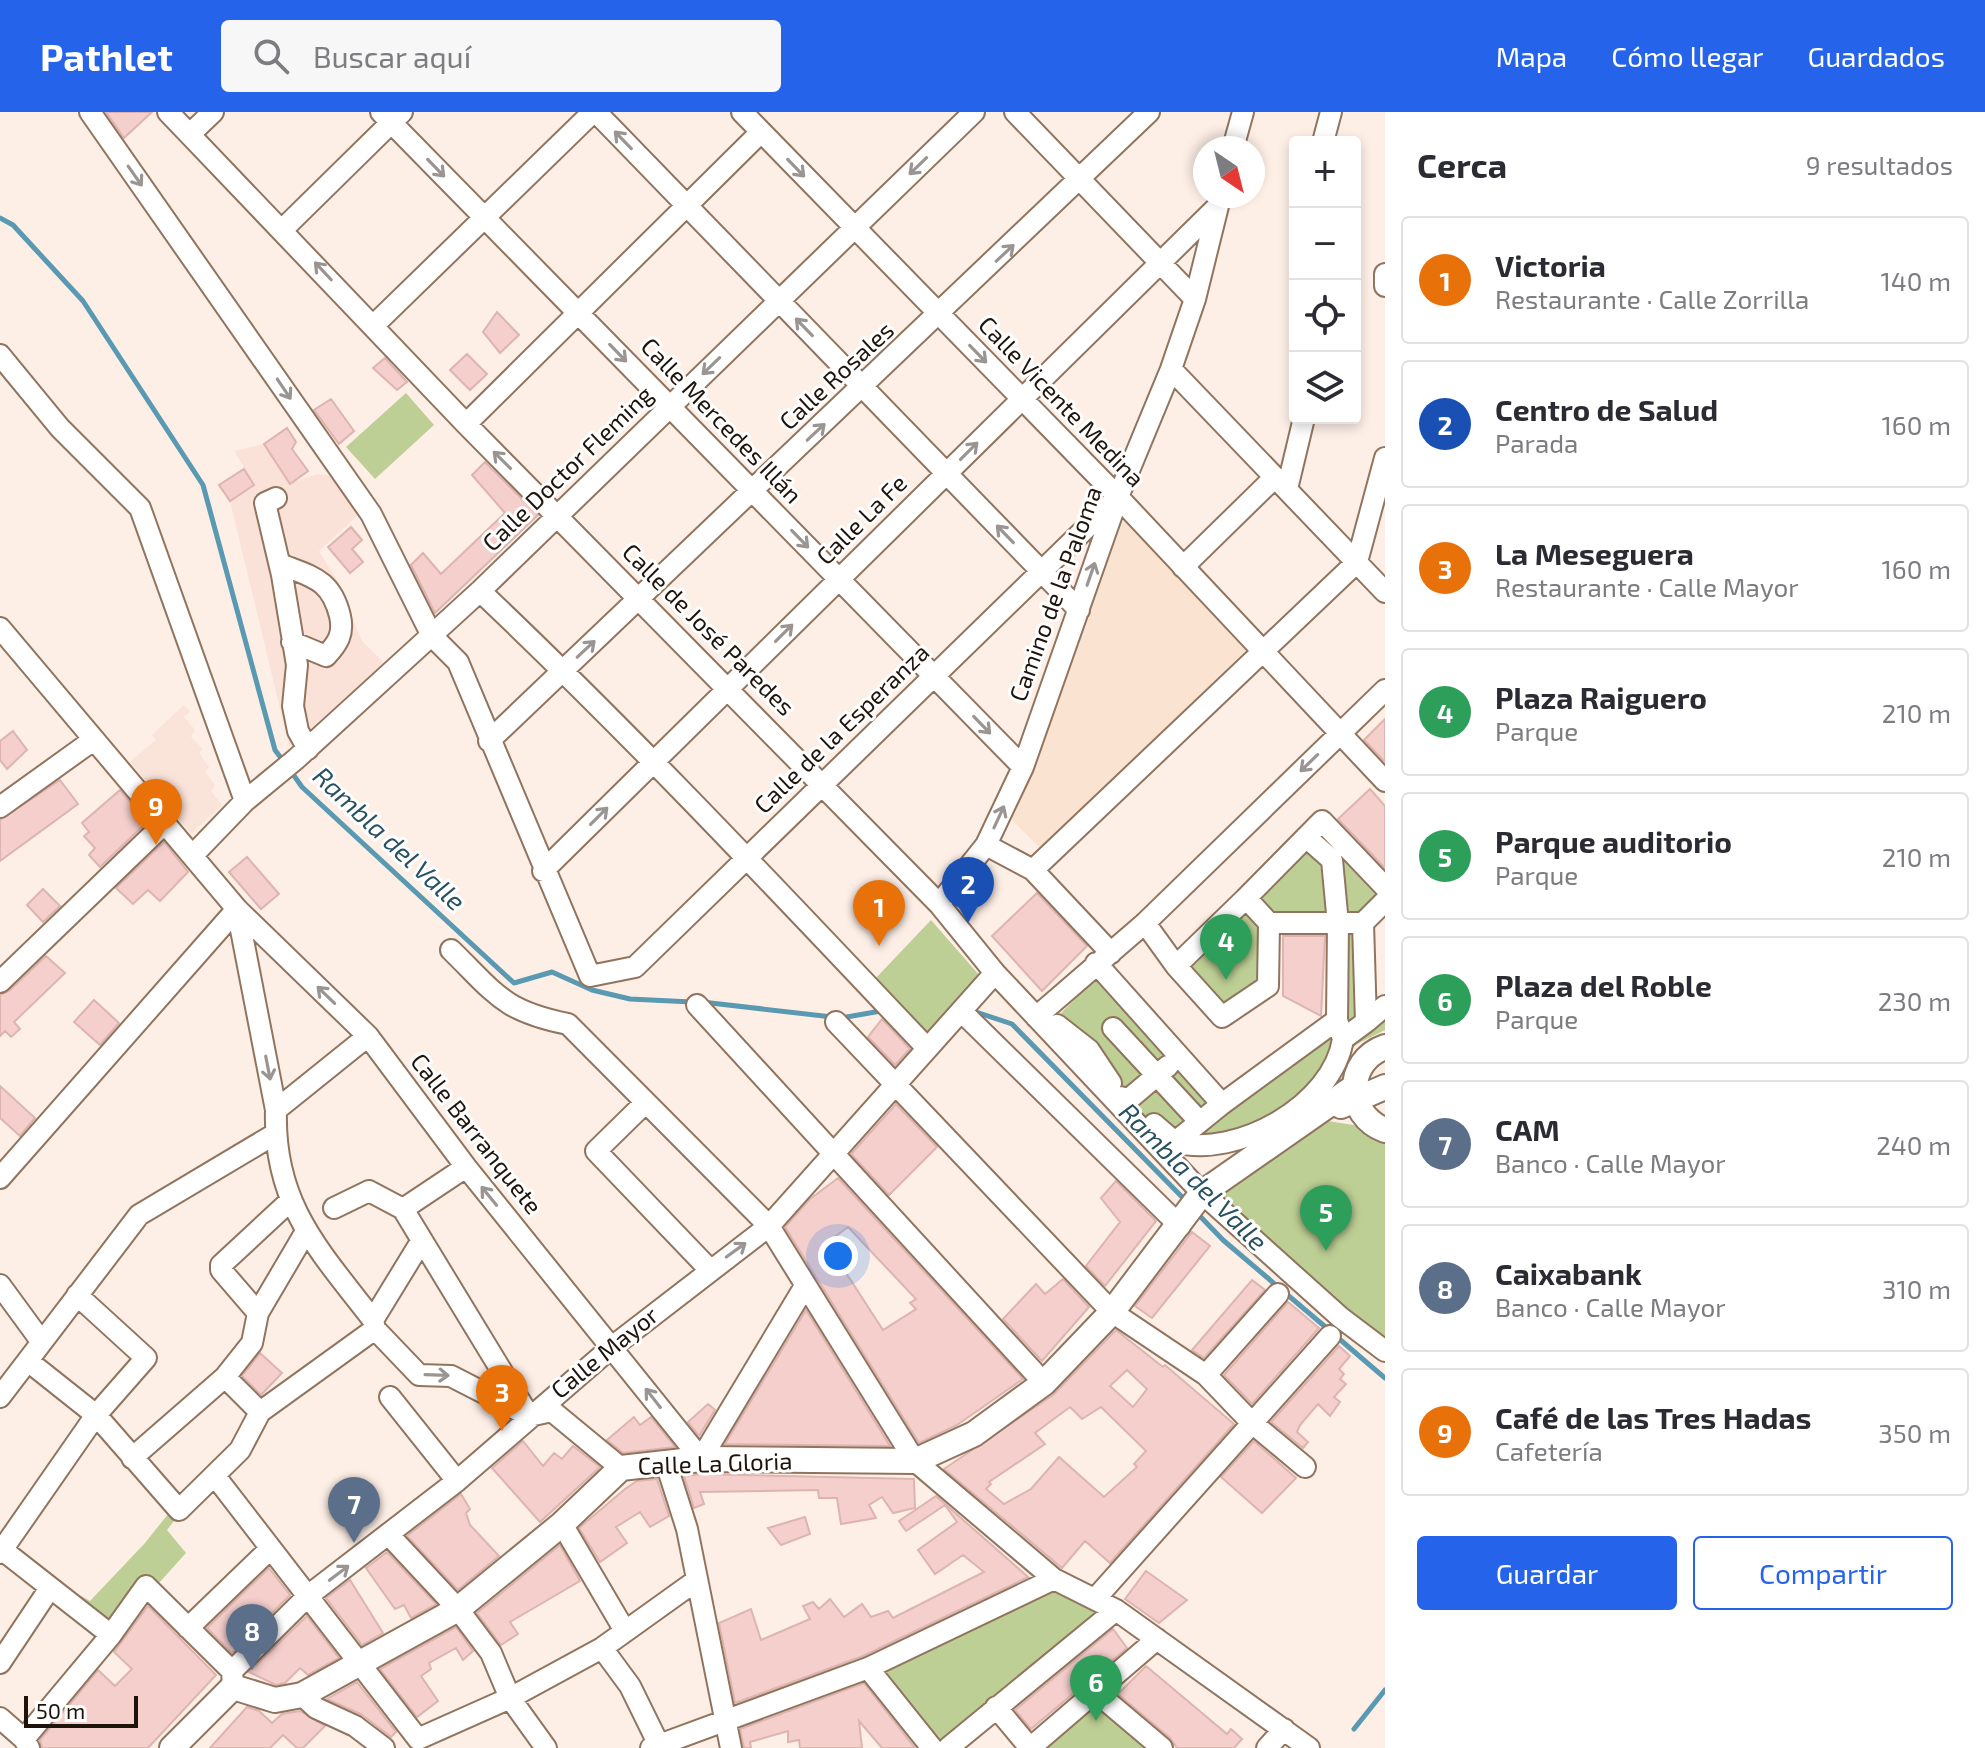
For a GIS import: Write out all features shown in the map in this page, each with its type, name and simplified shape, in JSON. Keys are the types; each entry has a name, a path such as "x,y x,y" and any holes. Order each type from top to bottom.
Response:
{"main road":[{"path":"1380,1128 1364,1116 1354,1094 1365,1059 1385,1047"},
{"path":"1354,1094 1385,1087"},
{"name":"Calle La Gloria","path":"232,1679 275,1700 302,1695 458,1609 562,1524 621,1468 701,1459 915,1461 974,1434 1044,1383 1112,1312 1202,1193 1254,1153 1354,1094"},
{"path":"1309,1118 1380,1128"},
{"name":"Calle Mayor","path":"172,1748 232,1679"}],"street":[{"path":"90,112 371,514 432,636 458,662 543,871"},
{"name":"Calle de José Paredes","path":"168,112 466,424 939,904 995,973 1169,1144 1202,1193 1340,1317 1385,1351"},
{"path":"190,134 213,112"},
{"path":"373,326 594,112 1079,610"},
{"name":"Calle Vicente Medina","path":"742,112 1118,497 1385,781"},
{"name":"Calle Doctor Fleming","path":"193,855 272,776 302,754 480,591 974,112"},
{"path":"1015,112 1195,299"},
{"name":"Calle Rosales","path":"489,741 1081,181 1149,112"},
{"path":"1236,136 1243,112"},
{"path":"1325,136 1331,112"},
{"path":"283,229 391,115"},
{"name":"Calle Mercedes Illán","path":"391,115 484,217 1023,767"},
{"path":"466,424 761,132"},
{"name":"Calle La Fe","path":"543,871 1212,208"},
{"name":"Camino de la Paloma","path":"939,904 986,845 1023,767 1118,497 1171,369 1195,299 1217,208"},
{"path":"1385,274 1385,286"},
{"path":"0,355 60,428 140,508 245,801"},
{"path":"1171,369 1385,592"},
{"path":"1183,567 1281,483 1302,424"},
{"path":"1033,870 1357,562 1385,458"},
{"name":"Calle de la Esperanza","path":"543,871 590,976 635,967 1118,497"},
{"path":"276,498 265,503 280,564 297,665 293,706 302,754"},
{"path":"280,564 319,580 333,592 341,621 340,641 326,656 292,642"},
{"path":"480,591 563,670 747,857 926,1047"},
{"name":"Calle Barranquete","path":"0,628 92,741 237,909 368,1036 466,1167 701,1459"},
{"path":"1254,1153 1193,1157 1169,1144 1120,1097 1089,1050 1039,1015 1145,923 1385,690"},
{"path":"0,807 92,741"},
{"path":"1176,966 1322,821 1385,887"},
{"path":"0,982 163,825"},
{"path":"1169,1144 1216,1145 1282,1118 1317,1091 1331,1071 1340,1030 1338,924 1332,860 1306,837"},
{"path":"986,845 1033,870 1104,958 1137,1006 1222,1104"},
{"path":"1145,923 1176,966 1222,1017 1268,986 1269,923 1246,898"},
{"path":"1269,923 1363,923 1385,901"},
{"path":"237,909 276,1110 275,1134 290,1201 305,1233 374,1324 419,1375 451,1376 529,1416 552,1411 621,1468"},
{"path":"0,1178 237,909"},
{"path":"1363,923 1366,1022"},
{"path":"451,950 504,1004 535,1018 568,1024 769,1226 915,1461 1054,1579 1116,1610 1309,1748"},
{"name":"Calle Mayor","path":"232,1679 309,1595 457,1481 612,1347 769,1226 995,973"},
{"path":"697,1005 1044,1383"},
{"path":"1089,1050 1137,1006"},
{"path":"1169,1144 1222,1104 1340,1030 1366,1022 1385,1006"},
{"path":"961,1011 1180,1226"},
{"path":"836,1022 1112,1312 1206,1375 1251,1422 1305,1467"},
{"path":"1113,1028 1159,1074 1200,1122"},
{"path":"276,1110 368,1036"},
{"path":"1120,1097 1129,1099 1180,1055"},
{"path":"645,1103 596,1151 710,1270"},
{"path":"0,1397 139,1215 275,1134"},
{"path":"403,1209 466,1167"},
{"path":"334,1208 369,1191 403,1209 529,1416"},
{"path":"258,1313 221,1270 221,1265 290,1201"},
{"path":"132,1458 225,1377 252,1343 258,1313 305,1233"},
{"path":"28,1361 96,1415 179,1510 240,1450 260,1412 374,1324 422,1240"},
{"path":"0,1285 41,1341"},
{"path":"701,1459 805,1286"},
{"path":"1206,1375 1278,1294"},
{"path":"77,1295 146,1358 96,1415 1,1550 111,1635"},
{"path":"1095,1599 1330,1336"},
{"path":"225,1377 260,1412"},
{"path":"390,1397 457,1481"},
{"path":"666,1463 687,1529 731,1748"},
{"path":"215,1476 421,1744"},
{"path":"562,1524 625,1631"},
{"path":"388,1534 458,1609 491,1653 510,1698 546,1748"},
{"path":"188,1628 270,1549"},
{"path":"602,1648 630,1686 654,1745 868,1668 1054,1579"},
{"path":"397,1748 421,1744 602,1648 697,1580"},
{"path":"0,1718 26,1744 146,1586 232,1679"},
{"path":"0,1663 50,1588"},
{"path":"948,1748 1116,1610"},
{"path":"996,1707 1030,1748 1157,1639"},
{"path":"868,1668 932,1748"},
{"path":"1097,1693 1162,1748"},
{"path":"302,1695 316,1708 355,1726 384,1748"},
{"path":"1267,1748 1284,1729"}],"shaded area":[{"path":"264,444 290,483 317,474 337,477 359,514 319,551 337,580 362,641 384,663 307,740 289,746 230,501 254,484 234,451"},
{"path":"1124,518 1248,648 1041,849 1011,819"},
{"path":"184,705 190,711 184,717 195,730 191,737 203,749 199,753 209,767 205,772 215,785 211,791 222,805 191,834 130,762 156,740 152,735"}],"green space":[{"path":"406,393 434,425 375,479 346,447"},
{"path":"1323,819 1385,882 1365,926 1367,1015 1385,1001 1385,1030 1357,1044 1261,1133 1156,1139 1055,1019 1101,973 1221,1099 1331,1016 1332,928 1270,930 1269,987 1223,1020 1172,967"},
{"path":"931,920 980,976 927,1033 874,980"},
{"path":"1309,1118 1385,1130 1385,1351 1202,1193"},
{"path":"184,1508 167,1530 186,1553 113,1634 66,1597 72,1591 90,1601 145,1543 172,1509"},
{"path":"1054,1579 1116,1610 996,1707 932,1748 868,1668"},
{"path":"1097,1693 1162,1748 1030,1748"}],"building":[{"path":"106,112 152,112 124,138"},
{"path":"497,312 519,335 500,353 483,332"},
{"path":"467,354 487,374 470,390 450,370"},
{"path":"385,358 407,382 397,390 373,368"},
{"path":"331,399 354,431 339,444 314,410"},
{"path":"287,428 296,442 292,449 308,471 290,484 264,444"},
{"path":"485,462 538,515 435,613 411,565 423,553 441,574 505,513 472,475"},
{"path":"244,469 254,485 230,501 219,485"},
{"path":"351,527 362,540 352,549 363,562 350,573 328,547"},
{"path":"1385,719 1385,762 1364,740"},
{"path":"13,731 27,750 7,769 0,760 0,741"},
{"path":"60,780 78,804 0,861 0,820"},
{"path":"1370,789 1385,806 1385,868 1338,819"},
{"path":"120,790 147,822 100,867 89,855 95,848 84,836 89,832 82,823"},
{"path":"164,842 188,872 160,901 148,890 133,904 116,888"},
{"path":"247,857 279,894 261,909 229,872"},
{"path":"43,889 60,906 43,922 27,905"},
{"path":"1037,893 1087,946 1042,991 992,936"},
{"path":"1283,936 1325,936 1321,1016 1283,996"},
{"path":"46,956 65,973 14,1022 20,1029 11,1037 5,1031 0,1036 0,995 9,991"},
{"path":"94,1000 119,1023 100,1045 74,1022"},
{"path":"882,1019 910,1049 895,1065 868,1037"},
{"path":"0,1086 35,1118 20,1136 0,1118"},
{"path":"896,1104 937,1147 889,1195 851,1154"},
{"path":"838,1178 1023,1379 957,1425 919,1443 785,1227 810,1199","holes":["848,1227 916,1299 910,1303 916,1309 883,1330 839,1262 832,1266 821,1247"]},
{"path":"1116,1181 1156,1221 1105,1286 1086,1266 1120,1222 1101,1198"},
{"path":"1192,1232 1210,1246 1152,1318 1135,1306"},
{"path":"1063,1279 1089,1307 1042,1361 1003,1319 1036,1284 1045,1294"},
{"path":"1252,1280 1265,1290 1204,1358 1192,1350"},
{"path":"1288,1302 1319,1328 1252,1404 1224,1375"},
{"path":"806,1310 890,1446 725,1444"},
{"path":"1116,1330 1163,1367 1165,1365 1234,1424 1110,1563 1085,1541 1062,1568 944,1469 1053,1395","holes":["1127,1370 1147,1389 1133,1407 1110,1386","1070,1407 1082,1419 1101,1407 1146,1451 1134,1464 1137,1467 1104,1497 1059,1457 1031,1489 1004,1504 986,1489 991,1484 989,1482 1045,1444 1035,1433"]},
{"path":"1339,1346 1350,1356 1339,1369 1344,1374 1340,1379 1346,1384 1334,1397 1340,1402 1330,1416 1318,1404 1300,1425 1297,1432 1308,1442 1303,1448 1271,1422"},
{"path":"260,1353 282,1373 261,1395 242,1376"},
{"path":"708,1404 715,1410 699,1436 688,1422"},
{"path":"634,1417 640,1425 651,1417 675,1447 623,1453 607,1440"},
{"path":"523,1441 543,1466 554,1453 562,1459 573,1446 600,1467 540,1522 492,1468"},
{"path":"1254,1441 1296,1478 1262,1513 1221,1477"},
{"path":"684,1476 914,1479 915,1508 893,1513 882,1497 869,1505 876,1518 841,1524 837,1498 819,1498 818,1490 700,1492 704,1504 694,1508"},
{"path":"657,1479 669,1516 650,1527 640,1512 616,1527 627,1543 600,1562 579,1528 637,1481"},
{"path":"461,1494 470,1509 466,1513 470,1525 499,1556 458,1590 407,1536"},
{"path":"936,1496 1028,1577 863,1656 735,1703 719,1623 751,1609 761,1640 810,1619 803,1606 813,1602 819,1609 830,1599 844,1617 862,1604 871,1617 888,1611 893,1618 984,1572 963,1555 935,1574 918,1550 957,1522 945,1505 906,1531 899,1521"},
{"path":"805,1517 810,1534 781,1545 768,1528"},
{"path":"560,1545 580,1581 510,1622 518,1634 501,1645 477,1613"},
{"path":"387,1552 436,1604 411,1618 404,1605 395,1609 366,1568"},
{"path":"269,1568 290,1595 232,1653 207,1628"},
{"path":"1146,1571 1187,1600 1159,1623 1125,1599"},
{"path":"350,1580 383,1633 362,1645 326,1598"},
{"path":"148,1606 216,1675 148,1748 42,1748 40,1740 98,1670 115,1686 132,1669 114,1652"},
{"path":"307,1616 339,1658 308,1675 300,1668 285,1683 276,1685 249,1672"},
{"path":"456,1627 473,1651 463,1660 456,1648 429,1663 431,1669 421,1676 438,1701 417,1717 380,1669"},
{"path":"1113,1629 1127,1648 1031,1729 1015,1710"},
{"path":"1146,1666 1227,1734 1231,1729 1242,1739 1234,1748 1177,1748 1170,1738 1118,1694"},
{"path":"357,1682 396,1732 391,1737 361,1714 327,1699"},
{"path":"864,1683 915,1748 882,1748 859,1721 862,1748 800,1748 799,1740 788,1742 788,1731 750,1742 751,1748 744,1748 740,1729"},
{"path":"247,1707 259,1711 272,1723 282,1714 300,1711 325,1726 303,1748 297,1748 283,1735 270,1748 210,1748"}],"waterway":[{"name":"Rambla del Valle","path":"0,218 13,225 83,301 203,485 275,750 284,762"},
{"name":"Rambla del Valle","path":"290,770 302,787 514,983 552,972 592,990 630,999 692,1002"},
{"name":"Rambla del Valle","path":"702,1002 841,1018 881,1011"},
{"name":"Rambla del Valle","path":"973,1011 1012,1024 1187,1202"},
{"name":"Rambla del Valle","path":"1196,1212 1223,1240 1329,1330"},
{"name":"Rambla del Valle","path":"1337,1337 1385,1378"},
{"name":"Rambla del Valle","path":"1354,1729 1385,1690"}],"place":[{"name":"Café de las Tres Hadas","path":"156,845"},
{"name":"Centro de Salud","path":"968,923"},
{"name":"Victoria","path":"879,946"},
{"name":"Plaza Raiguero","path":"1226,980"},
{"name":"Parque auditorio","path":"1326,1251"},
{"name":"La Meseguera","path":"502,1431"},
{"name":"CAM","path":"354,1543"},
{"name":"Caixabank","path":"252,1670"},
{"name":"Plaza del Roble","path":"1096,1721"}]}
